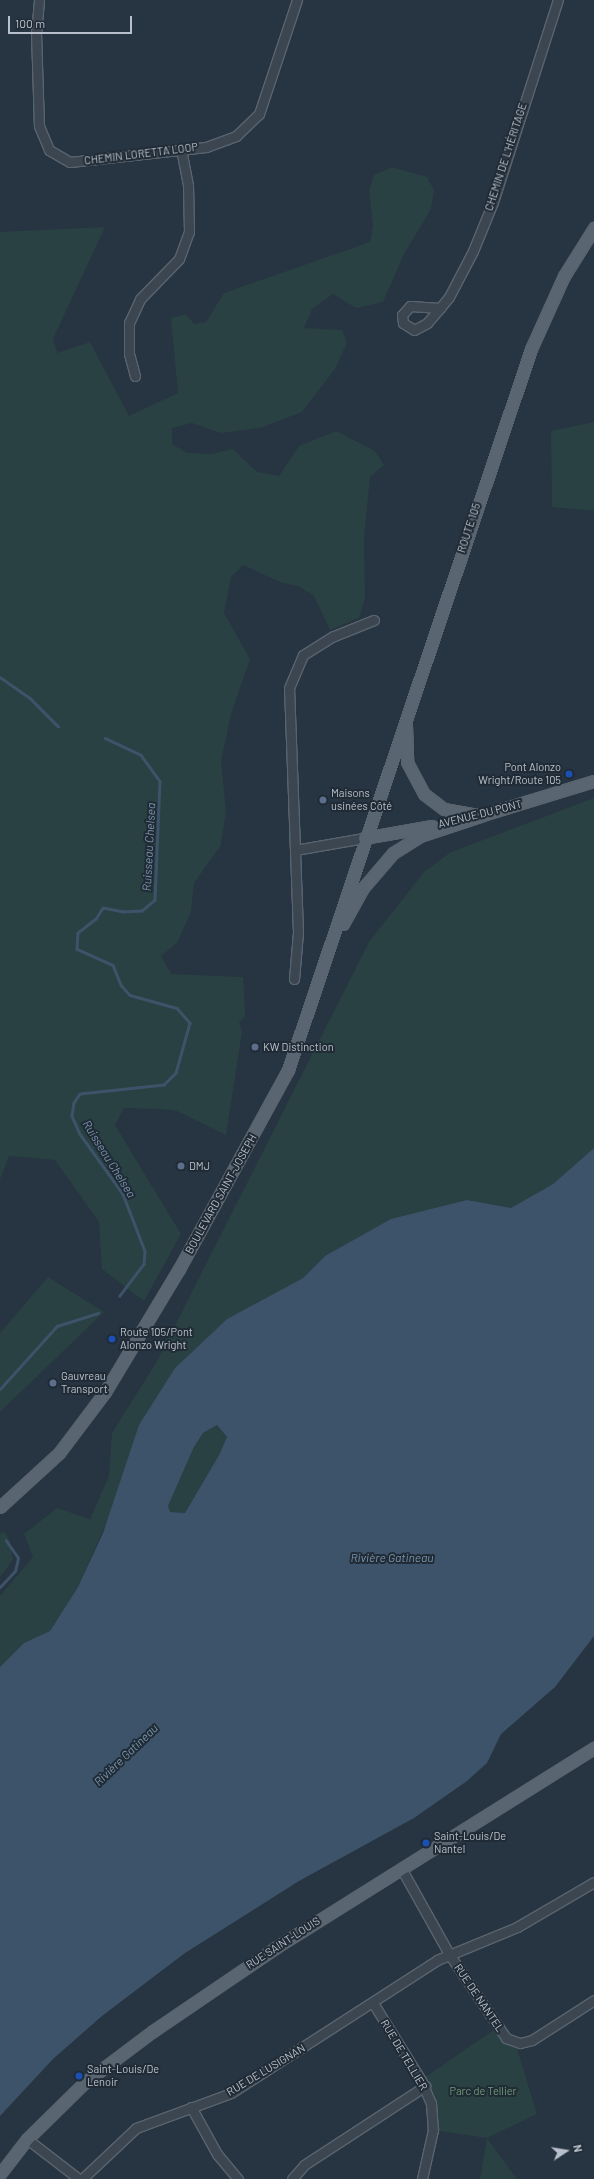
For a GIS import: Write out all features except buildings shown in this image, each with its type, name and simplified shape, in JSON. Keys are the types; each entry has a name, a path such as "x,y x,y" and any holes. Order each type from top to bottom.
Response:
{"main road":[{"name":"ROUTE 105","path":"364,838 531,349 564,276 594,228"},
{"path":"406,713 407,762 415,783 433,803 444,809 483,815"},
{"name":"AVENUE DU PONT","path":"364,838 483,815 594,781"},
{"path":"309,1012 345,919 383,862 420,836 483,815"},
{"name":"BOULEVARD SAINT-JOSEPH","path":"0,1507 59,1453 115,1376 272,1102 309,1012 364,838"},
{"name":"RUE SAINT-LOUIS","path":"0,2174 27,2139 85,2082 153,2031 401,1868 594,1748"}],"street":[{"name":"CHEMIN LORETTA LOOP","path":"39,0 36,32 38,114 41,135 49,150 70,162 181,150 228,140 253,122 263,103 297,0"},
{"name":"CHEMIN DE L'HÉRITAGE","path":"440,308 459,278 485,224 558,0"},
{"path":"135,376 129,354 129,323 140,299 179,259 189,232 188,185 181,150"},
{"path":"294,979 298,958 289,706 293,673 312,649 374,620"},
{"path":"295,850 364,838"},
{"name":"RUE DE NANTEL","path":"401,1868 449,1954 511,2041 532,2040 594,2000"},
{"name":"RUE DE NANTEL","path":"449,1954 517,1927 594,1882"},
{"name":"RUE DE LUSIGNAN","path":"82,2179 136,2128 232,2093 449,1954"},
{"name":"RUE DE TELLIER","path":"373,2004 425,2086 431,2103 434,2125 422,2179"},
{"path":"292,2179 304,2165 425,2086"},
{"path":"191,2108 216,2154 238,2179"},
{"path":"27,2139 79,2179"}],"green space":[{"path":"392,167 427,177 434,190 431,209 404,254 383,302 356,308 333,294 312,309 304,328 342,330 347,343 335,369 302,412 260,428 221,433 192,423 172,428 172,444 187,453 212,454 233,449 257,472 279,476 299,446 336,431 375,451 384,465 370,477 364,537 365,598 359,618 330,630 314,596 300,587 280,582 243,565 231,577 224,613 250,659 231,714 221,761 226,811 221,845 194,883 191,912 177,943 161,956 171,974 243,977 245,1016 239,1023 242,1032 226,1135 177,1111 158,1109 124,1108 115,1125 181,1234 144,1301 102,1269 99,1222 55,1160 9,1156 0,1179 0,232 105,227 53,339 57,353 90,342 129,416 178,393 171,318 186,314 194,324 206,322 224,293 370,242 373,225 369,191 374,175"},
{"path":"594,422 594,511 552,507 551,431"},
{"path":"594,798 594,1148 553,1184 511,1208 467,1200 325,1256 303,1278 227,1319 175,1368 78,1587 50,1631 24,1643 0,1667 0,1596 33,1557 24,1534 57,1508 90,1519 109,1476 112,1433 156,1363 369,942 424,872 451,852"},
{"path":"48,1277 104,1312 0,1412 0,1333"},
{"path":"217,1425 227,1437 219,1455 185,1513 169,1512 168,1506 194,1447 203,1433"},
{"path":"4,1531 10,1541 13,1560 0,1577 0,1534"},
{"name":"Parc de Tellier","path":"498,2027 515,2042 537,2114 487,2138 433,2130 421,2080"},
{"path":"487,2138 517,2179 480,2179"}],"water":[{"name":"Rivière Gatineau","path":"594,1148 594,1636 555,1687 501,1734 487,1763 467,1781 414,1818 299,1881 185,1953 102,2016 53,2059 0,2116 0,1667 24,1643 50,1631 78,1587 103,1533 139,1425 175,1368 227,1319 303,1278 325,1256 391,1219 467,1200 511,1208 553,1184","holes":["217,1425 227,1437 219,1455 185,1513 170,1512 168,1506 194,1447 203,1433"]}],"waterway":[{"name":"Ruisseau Chelsea","path":"0,677 30,698 58,726"},
{"name":"Ruisseau Chelsea","path":"105,738 141,755 160,781 155,900 142,911 123,912 103,908 96,919 78,933 77,949 113,965 121,985 130,995 177,1008 190,1023 176,1073 164,1085 80,1094 74,1103 72,1116 80,1134 123,1194 145,1251 144,1264 120,1296"},
{"name":"Ruisseau Chelsea","path":"0,1389 57,1326 98,1313"},
{"name":"Ruisseau Chelsea","path":"0,1587 15,1571 18,1558 6,1541"}],"place":[{"name":"Pont Alonzo Wright/Route 105","path":"569,774"},
{"name":"Maisons usinées Côté","path":"323,800"},
{"name":"KW Distinction","path":"255,1047"},
{"name":"DMJ","path":"181,1166"},
{"name":"Route 105/Pont Alonzo Wright","path":"112,1339"},
{"name":"Gauvreau Transport","path":"53,1383"},
{"name":"Saint-Louis/De Nantel","path":"426,1843"},
{"name":"Saint-Louis/De Lenoir","path":"79,2076"}]}
